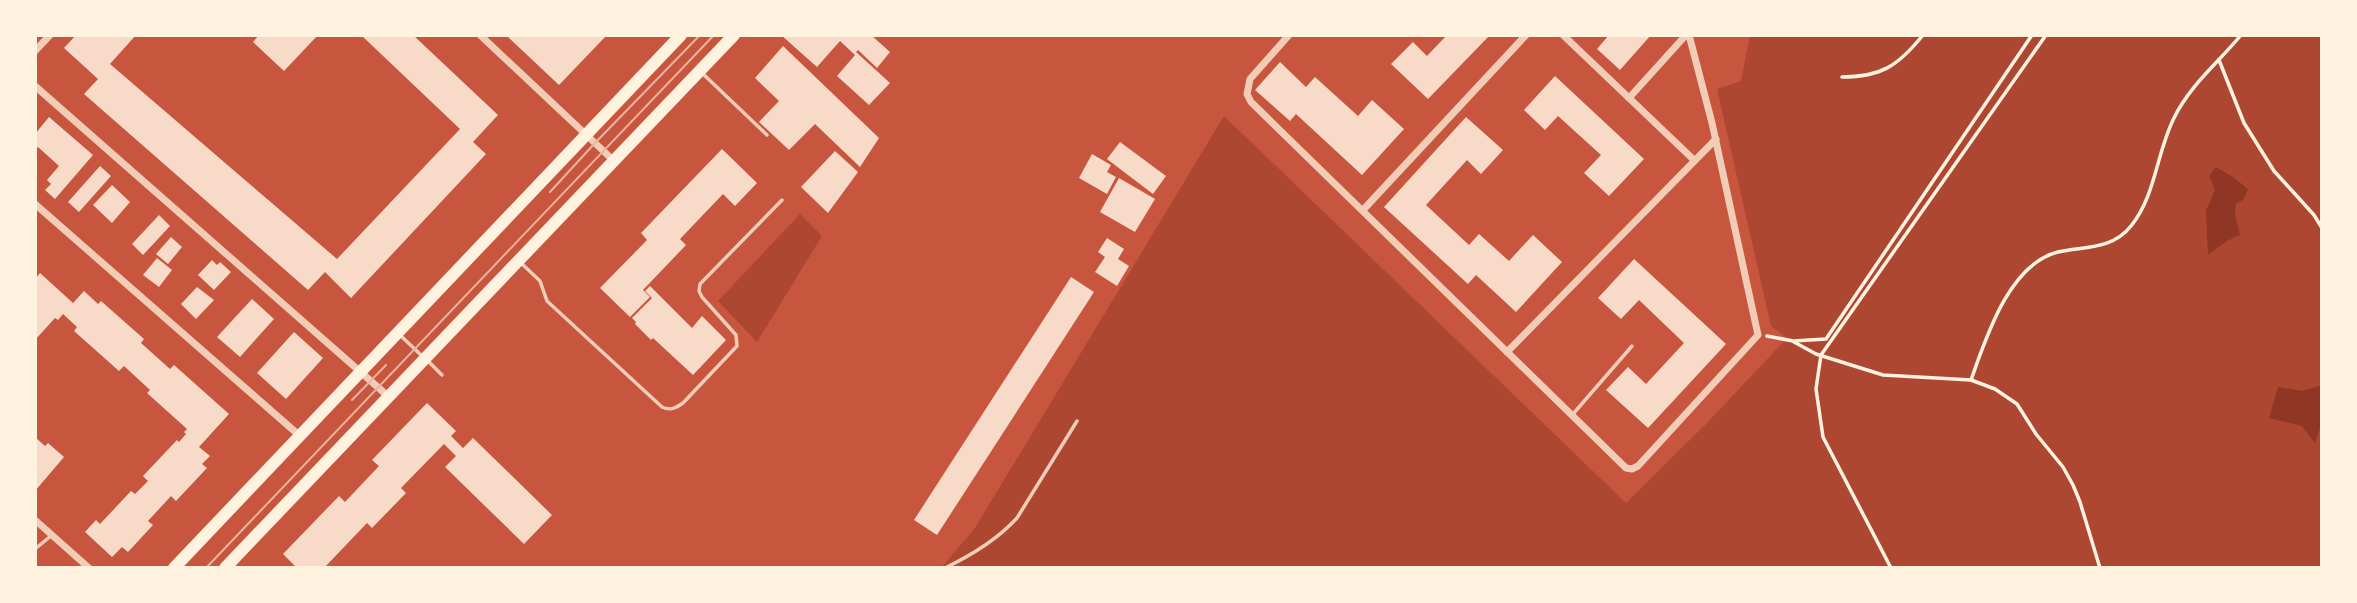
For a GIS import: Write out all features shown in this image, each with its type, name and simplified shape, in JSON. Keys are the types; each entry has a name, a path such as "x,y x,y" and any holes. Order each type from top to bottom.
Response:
{"main road":[{"path":"174,568 681,35"},
{"path":"225,568 734,35"}],"street":[{"path":"35,51 50,35"},
{"path":"480,35 613,160"},
{"path":"1289,35 1250,79 1247,94 1251,102 1626,468 1632,469 1638,466 1758,335 1716,139 1688,35"},
{"path":"1363,210 1526,35"},
{"path":"1563,35 1694,160"},
{"path":"1629,99 1688,35"},
{"path":"35,86 389,397"},
{"path":"1507,352 1716,139"},
{"path":"35,204 300,437"},
{"path":"35,219 43,211"},
{"path":"35,520 89,568"}],"lane":[{"path":"699,71 767,135"},
{"path":"519,260 540,281 547,301 662,407 673,409 683,403 737,345 736,335 702,297 700,284 782,200"},
{"path":"398,333 442,375"},
{"path":"1572,415 1632,346"},
{"path":"945,568 996,539 1012,523 1077,421"},
{"path":"35,549 52,535"}],"path":[{"path":"1842,77 1865,77 1882,72 1902,58 1923,35"},
{"path":"1758,335 1793,341 1826,339 2032,35"},
{"path":"1891,568 1823,437 1816,389 1821,355 2046,35"},
{"path":"1971,380 1987,337 2004,303 2018,279 2035,261 2056,253 2111,243 2128,230 2141,213 2151,192 2162,147 2174,118 2190,91 2241,35"},
{"path":"2220,60 2244,123 2274,171 2314,215 2322,228"},
{"path":"1793,341 1821,355 1883,375 1971,380 1995,389 2017,404 2036,434 2063,467 2080,502 2100,568"}],"shaded area":[{"path":"1750,35 2322,35 2322,568 941,568 975,528 1224,116 1626,503 1787,338 1771,326 1717,89 1741,81"},
{"path":"2216,167 2248,189 2243,200 2236,203 2235,215 2240,235 2208,255 2206,211 2215,190 2209,176"},
{"path":"800,214 822,236 757,342 718,301"},
{"path":"2322,385 2322,422 2315,443 2302,426 2269,418 2278,387 2302,391"}],"building":[{"path":"76,35 136,35 110,64 337,259 460,129 361,35 413,35 498,115 473,142 486,154 351,298 325,272 308,290 84,94 98,79 64,48"},
{"path":"259,35 318,35 284,71 253,42"},
{"path":"506,35 607,35 559,85"},
{"path":"781,35 871,35 890,52 877,68 858,50 856,52 890,83 869,105 837,76 855,55 840,41 817,67"},
{"path":"1447,35 1490,35 1428,99 1391,64 1413,42 1427,56"},
{"path":"1609,35 1651,35 1620,70 1597,49"},
{"path":"783,46 879,138 860,167 815,124 789,150 759,122 779,101 755,78"},
{"path":"1280,62 1306,87 1315,77 1358,116 1372,100 1404,129 1362,175 1296,114 1290,121 1255,90"},
{"path":"1555,76 1644,159 1609,196 1584,173 1601,155 1558,116 1545,130 1524,110"},
{"path":"49,117 93,155 55,199 45,190 51,184 47,180 59,166 38,147 35,150 35,134"},
{"path":"1466,117 1503,150 1481,174 1467,160 1426,205 1469,245 1479,234 1509,261 1533,235 1562,262 1516,312 1476,275 1468,284 1384,207"},
{"path":"1120,142 1166,176 1153,194 1107,159"},
{"path":"722,149 757,183 735,206 723,194 680,239 686,245 643,290 650,297 630,317 600,288 647,240 641,233"},
{"path":"835,151 858,172 828,213 801,187"},
{"path":"1092,154 1111,165 1107,172 1116,177 1107,194 1079,178"},
{"path":"100,166 111,176 79,212 68,202"},
{"path":"1119,178 1155,199 1135,232 1100,212"},
{"path":"112,185 130,202 112,223 93,205"},
{"path":"159,215 170,226 143,255 132,244"},
{"path":"171,237 182,247 168,264 156,254"},
{"path":"1107,238 1124,249 1118,259 1129,266 1117,286 1095,272 1105,257 1098,252"},
{"path":"157,258 172,270 159,287 143,275"},
{"path":"1634,259 1726,344 1648,428 1606,390 1628,367 1646,384 1684,343 1639,300 1621,319 1598,298"},
{"path":"212,260 217,265 220,262 231,272 214,290 198,275"},
{"path":"40,273 73,303 84,291 98,304 101,301 144,339 141,343 170,369 174,365 229,414 199,447 210,456 202,464 207,468 176,501 171,496 148,521 153,525 128,552 122,547 112,557 85,532 96,520 100,524 131,491 135,494 148,481 143,476 177,440 179,442 187,429 147,393 150,390 124,366 119,371 74,331 77,327 63,314 58,320 55,318 35,340 35,279"},
{"path":"1071,277 1094,292 937,535 914,520"},
{"path":"650,286 692,328 702,316 726,340 693,375 653,338 651,340 632,318 652,298 645,291"},
{"path":"197,287 214,300 196,319 181,304"},
{"path":"252,299 274,319 240,357 217,337"},
{"path":"294,332 323,358 286,399 257,373"},
{"path":"427,403 456,431 451,436 463,448 473,438 552,515 524,544 445,467 456,456 444,444 401,488 406,493 372,528 367,523 324,568 297,568 283,554 339,496 345,502 379,466 372,460"},
{"path":"35,437 45,446 48,443 64,457 35,491"}],"tram line":[{"path":"550,192 700,35"},
{"path":"206,568 714,35"},
{"path":"352,400 386,365"}]}
